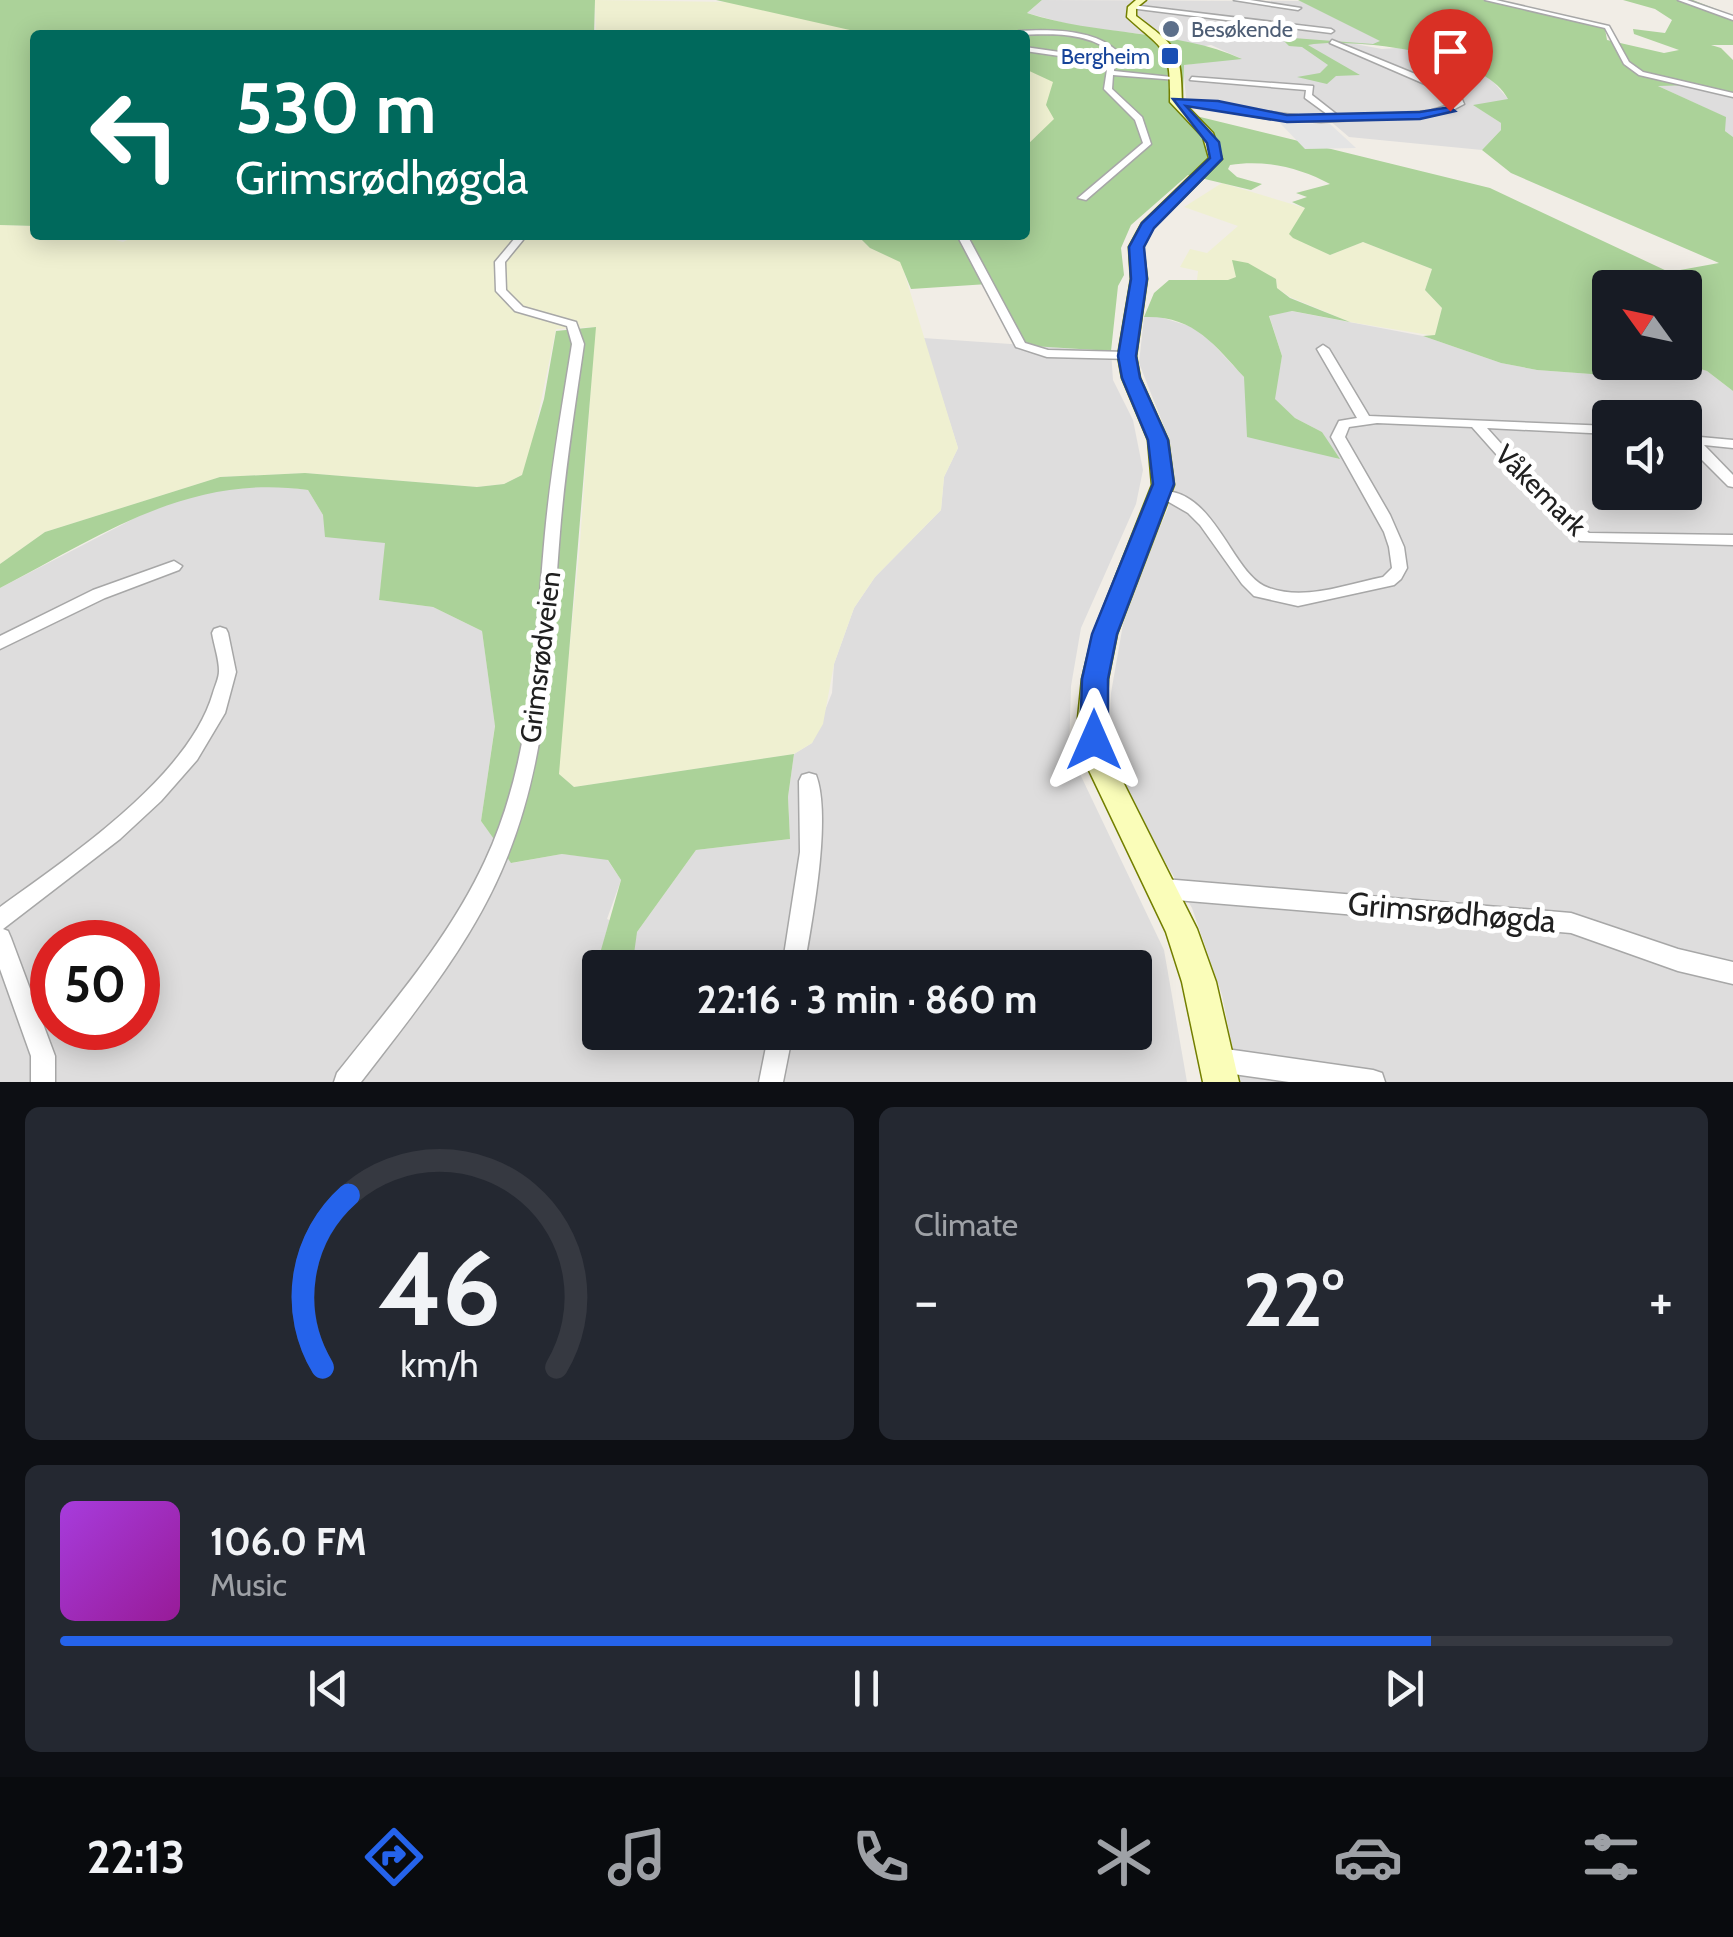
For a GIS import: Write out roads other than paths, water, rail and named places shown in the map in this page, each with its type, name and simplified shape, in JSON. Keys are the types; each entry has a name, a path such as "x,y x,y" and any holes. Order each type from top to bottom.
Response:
{"main road":[{"path":"1137,4 1135,22 1169,46 1184,78 1176,102 1213,142 1216,159 1141,234 1136,247 1139,279 1127,356 1131,378 1158,440 1162,494 1137,546 1104,634 1092,718 1099,762 1164,889 1198,982 1220,1071"}],"street":[{"path":"1237,0 1298,8"},
{"path":"1488,0 1607,27 1626,62 1641,74 1733,94"},
{"path":"1680,0 1733,18"},
{"path":"1137,4 1331,31"},
{"path":"1030,32 1104,40 1113,50 1108,89 1139,119 1147,144 1084,198"},
{"path":"1176,102 1218,104 1287,118 1433,114 1456,109 1460,102 1441,88 1332,42"},
{"path":"1030,50 1184,78 1308,88 1312,90 1308,96 1336,117"},
{"name":"Grimsrødveien","path":"346,1082 403,1008 480,892 520,796 546,634 557,488 578,344 572,324 519,309 501,291 498,266 518,240"},
{"path":"965,240 1020,345 1047,353 1127,356"},
{"path":"1162,494 1174,496 1207,524 1253,587 1269,596 1298,600 1388,581 1398,572 1400,561 1376,504 1338,438 1344,424 1364,419 1323,349"},
{"name":"Våkemark","path":"1364,419 1592,429"},
{"name":"Våkemark","path":"1476,424 1557,514 1584,538 1733,540"},
{"path":"1702,442 1733,444"},
{"path":"1702,453 1733,483"},
{"path":"0,643 100,594 174,566"},
{"path":"0,920 116,832 191,755 212,720 230,668 230,652 220,632"},
{"path":"797,950 809,887 813,830 809,781"},
{"name":"Grimsrødhøgda","path":"1164,889 1571,923 1678,960 1733,974"},
{"path":"0,938 43,1056 42,1082"},
{"path":"772,1082 778,1050"},
{"path":"1220,1071 1373,1082"}],"place":[{"name":"Besøkende","path":"1171,29"},
{"name":"Bergheim","path":"1170,56"}]}
